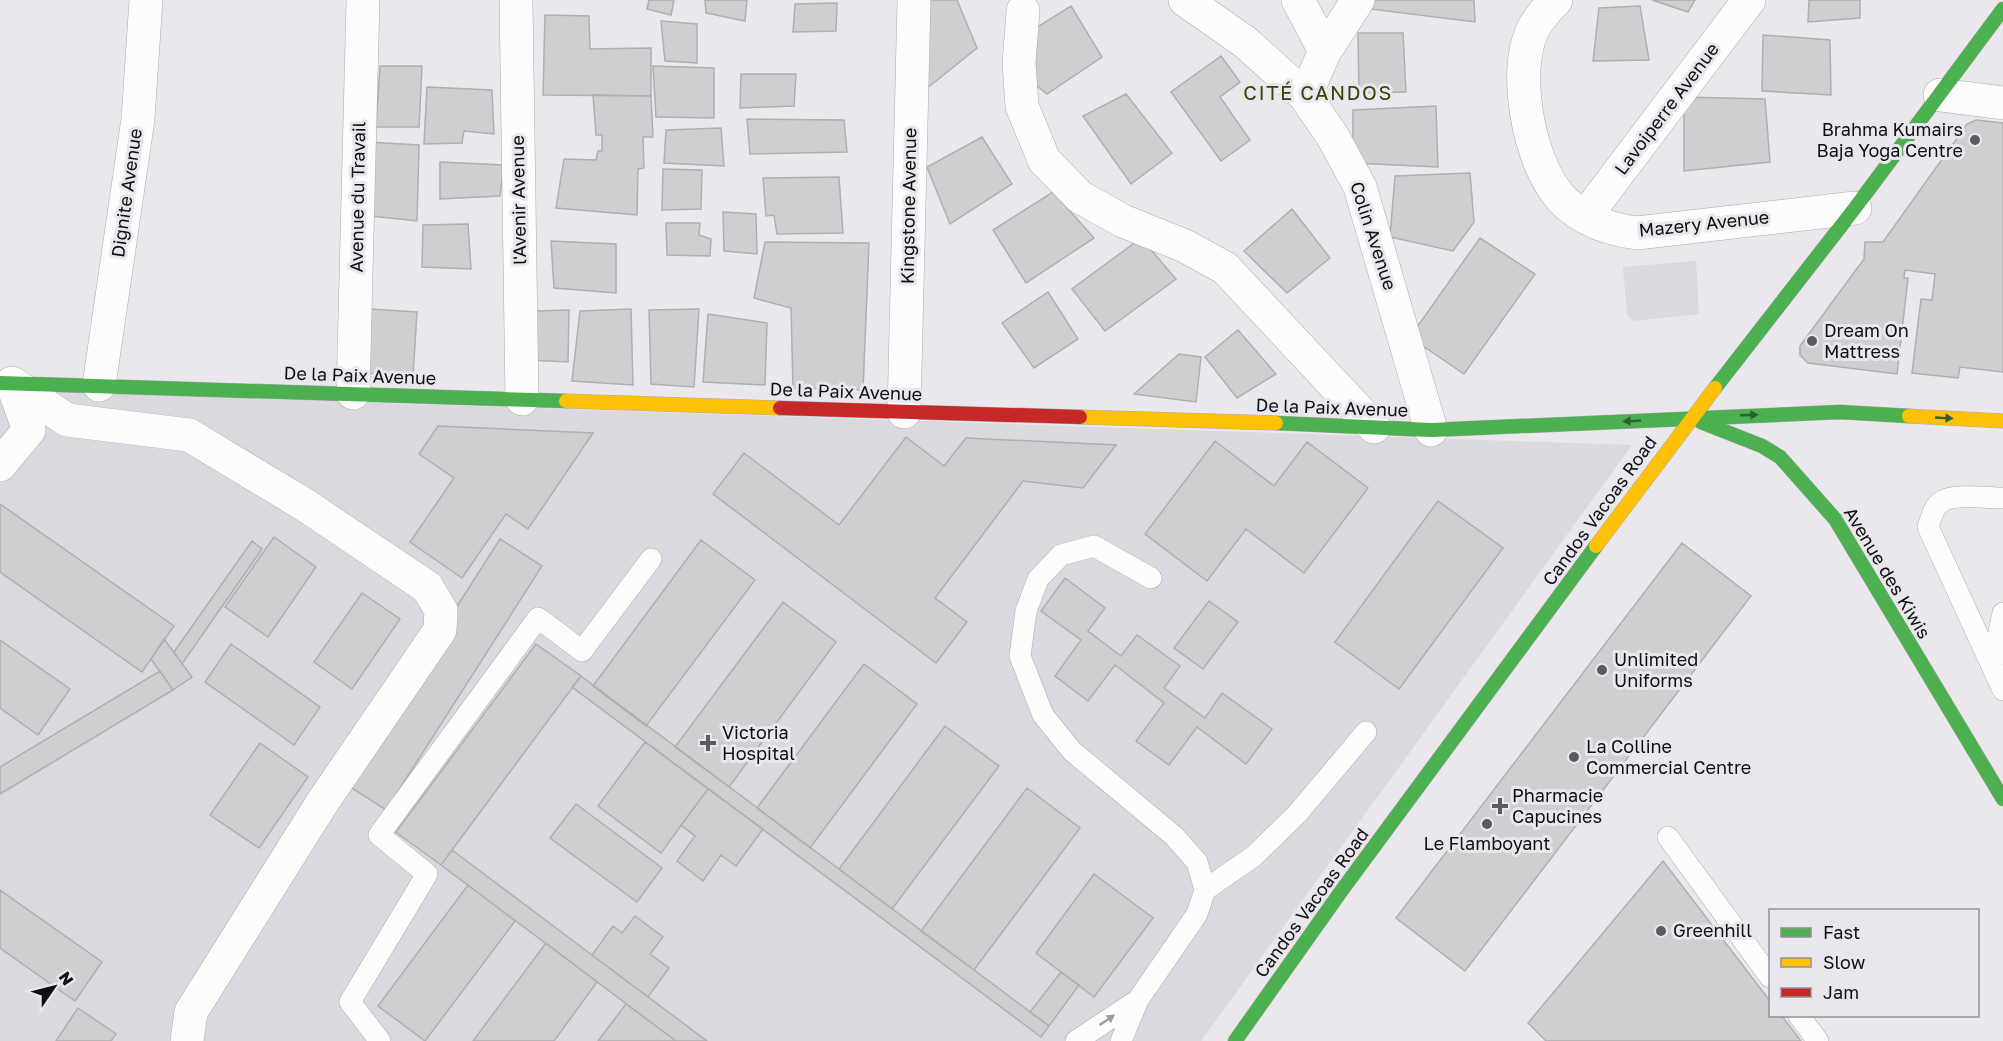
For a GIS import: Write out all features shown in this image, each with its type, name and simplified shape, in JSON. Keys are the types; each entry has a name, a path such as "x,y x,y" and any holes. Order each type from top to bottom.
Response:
{"street":[{"name":"Dignite Avenue","path":"99,386 138,119 146,0"},
{"name":"Avenue du Travail","path":"353,393 363,0"},
{"name":"l'Avenir Avenue","path":"516,0 522,399"},
{"name":"Kingstone Avenue","path":"904,412 914,0"},
{"name":"Colin Avenue","path":"1185,0 1245,42 1305,96 1333,137 1360,187 1431,430"},
{"path":"1298,0 1324,51"},
{"path":"1305,96 1324,51 1358,0"},
{"name":"Mazery Avenue","path":"1556,0 1533,30 1523,70 1526,108 1536,154 1554,189 1585,217 1617,231 1637,233 1855,208"},
{"name":"Lavoiperre Avenue","path":"1585,217 1749,0"},
{"name":"Candos Vacoas Road","path":"1234,1041 1342,890 1691,418 1855,208 2003,9"},
{"path":"1023,11 1019,63 1022,106 1044,160 1080,197 1123,221 1185,246 1225,268 1374,427"},
{"path":"1940,95 2003,103"},
{"name":"De la Paix Avenue","path":"6,383 1431,430 1840,412 2003,421"},
{"path":"0,465 29,430 6,383"},
{"path":"6,383 67,420 189,435 305,505 427,587 441,610 440,630 322,803 189,1027 171,1041"},
{"name":"Avenue des Kiwis","path":"1691,418 1762,446 1780,457 1796,472 1834,519 2003,799"}],"lane":[{"path":"2003,498 1952,498 1941,501 1934,510 1928,528 2003,690"},
{"path":"1121,1041 1138,999 1197,914 1205,890 1197,862 1174,836 1072,751 1043,715 1020,656 1026,611 1038,579 1061,555 1094,546 1151,578"},
{"path":"380,1041 350,1002 427,874 379,835 538,618 582,651 651,559"},
{"path":"1992,665 2003,612"},
{"path":"1205,890 1254,856 1280,831 1366,732"},
{"path":"1668,837 1769,976"},
{"path":"1076,1041 1138,999"},
{"path":"1800,1017 1818,1041"}],"shaded area":[{"path":"1696,261 1699,314 1634,321 1627,315 1623,267"},
{"name":"Victoria Hospital","path":"0,390 1632,445 1201,1041 0,1041"}],"building":[{"path":"649,0 674,0 671,15 647,9"},
{"path":"705,0 747,0 745,21 706,13"},
{"path":"925,0 957,0 977,48 926,89"},
{"path":"1367,0 1474,0 1475,22 1362,8"},
{"path":"1652,0 1695,0 1688,12"},
{"path":"1809,0 1860,0 1860,18 1808,22"},
{"path":"837,3 836,31 793,32 795,4"},
{"path":"1071,6 1102,57 1047,94 1037,86 1026,34"},
{"path":"1640,6 1649,60 1593,61 1599,8"},
{"path":"545,15 589,16 590,49 651,48 651,96 543,95"},
{"path":"661,21 697,24 697,63 665,61"},
{"path":"1358,33 1403,33 1406,92 1359,93"},
{"path":"1763,35 1830,40 1831,95 1762,91"},
{"path":"1221,56 1240,82 1220,97 1250,140 1221,161 1171,92"},
{"path":"380,66 422,66 419,127 376,127"},
{"path":"653,66 714,68 714,118 656,117"},
{"path":"741,74 796,74 794,106 740,108"},
{"path":"427,87 492,90 494,134 464,131 462,143 424,144"},
{"path":"1126,94 1172,153 1131,184 1083,116"},
{"path":"593,95 651,96 653,137 643,137 644,168 638,169 637,215 556,208 564,159 596,160 598,151 602,151 602,135 596,135"},
{"path":"1684,97 1765,99 1770,162 1684,171"},
{"path":"1436,106 1438,167 1353,163 1353,110"},
{"path":"747,119 844,120 847,152 750,154"},
{"path":"1976,120 2003,123 2003,372 1960,367 1958,378 1912,373 1921,299 1932,300 1935,274 1905,270 1904,278 1908,278 1897,374 1808,363 1800,355 1800,346 1864,259 1865,242 1883,242 1967,124"},
{"path":"721,128 724,166 664,163 666,130"},
{"path":"982,137 1012,184 950,224 927,167"},
{"path":"368,142 419,145 417,221 362,215"},
{"path":"440,162 504,165 500,196 440,199"},
{"path":"663,169 702,170 701,209 662,210"},
{"path":"1470,173 1474,222 1453,251 1390,237 1395,176"},
{"path":"839,177 843,233 777,234 774,215 766,216 763,178"},
{"path":"1053,192 1094,238 1026,283 993,230"},
{"path":"1292,209 1330,258 1287,293 1244,251"},
{"path":"723,212 756,214 757,254 724,251"},
{"path":"666,223 700,223 699,235 711,239 710,256 667,255"},
{"path":"468,224 471,269 422,267 423,225"},
{"path":"1141,238 1176,279 1105,331 1072,289"},
{"path":"1480,238 1535,274 1464,374 1410,337"},
{"path":"551,241 616,244 616,293 554,288"},
{"path":"765,242 869,243 863,390 793,388 791,308 754,298"},
{"path":"1048,292 1078,339 1034,368 1002,323"},
{"path":"370,309 417,312 413,376 365,373"},
{"path":"631,309 633,385 572,381 580,311"},
{"path":"699,309 694,387 651,384 649,310"},
{"path":"569,310 568,362 530,360 535,311"},
{"path":"708,314 767,323 765,385 703,382"},
{"path":"1238,330 1276,374 1237,398 1205,357"},
{"path":"1179,354 1201,357 1196,402 1134,394"},
{"path":"438,426 593,433 528,529 506,514 462,578 410,542 454,478 419,454"},
{"path":"906,437 944,466 966,438 1116,445 1083,488 1023,481 935,598 967,622 936,663 713,494 744,453 839,525"},
{"path":"1215,441 1274,486 1307,442 1368,488 1304,573 1246,529 1207,581 1145,534"},
{"path":"1438,501 1503,548 1399,689 1335,642"},
{"path":"0,504 174,626 142,672 0,572"},
{"path":"274,537 316,567 268,637 225,607"},
{"path":"500,539 542,566 386,810 344,783"},
{"path":"701,540 755,580 646,726 593,686"},
{"path":"252,541 262,549 182,664 174,652"},
{"name":"La Colline Commercial Centre","path":"1682,543 1751,596 1465,971 1396,918"},
{"path":"1065,578 1105,608 1088,631 1121,656 1137,635 1180,666 1164,688 1205,718 1222,693 1272,729 1246,764 1197,727 1169,765 1136,741 1164,703 1115,665 1088,701 1055,676 1081,640 1041,611"},
{"path":"362,593 400,619 352,689 314,662"},
{"path":"1209,601 1238,622 1203,669 1174,648"},
{"path":"783,602 836,642 729,787 675,747"},
{"path":"164,639 192,677 173,690 151,659"},
{"path":"0,640 70,689 38,735 0,708"},
{"path":"231,644 320,707 294,745 205,682"},
{"path":"536,644 581,676 441,865 396,832"},
{"path":"864,664 917,704 810,848 757,808"},
{"path":"160,671 173,690 0,794 0,767"},
{"path":"581,676 1049,1026 1041,1037 572,687"},
{"path":"945,726 999,766 892,909 839,869"},
{"path":"645,742 708,789 661,853 598,806"},
{"path":"260,743 308,777 259,848 210,815"},
{"path":"1027,788 1080,828 974,970 921,931"},
{"path":"708,789 763,829 736,866 721,855 703,881 677,861 695,836 681,825"},
{"path":"576,804 662,868 637,902 550,838"},
{"path":"452,850 707,1041 676,1041 441,865"},
{"name":"Greenhill","path":"1663,861 1769,1000 1769,1017 1783,1017 1801,1041 1546,1041 1528,1023"},
{"path":"1094,874 1153,918 1094,997 1036,953"},
{"path":"468,885 515,921 425,1041 378,1006"},
{"path":"0,890 102,962 75,1001 0,948"},
{"path":"635,916 663,937 650,954 669,968 648,997 592,955 613,926 622,933"},
{"path":"546,943 597,982 554,1041 473,1041"},
{"path":"1061,972 1079,985 1049,1026 1030,1012"},
{"path":"626,1004 676,1041 598,1041"},
{"path":"78,1008 116,1034 111,1041 56,1041"}],"traffic: fast":[{"path":"1715,388 1855,208 2003,9"},
{"path":"0,383 566,401"},
{"path":"1276,423 1431,430 1840,412 1909,416"},
{"path":"1701,422 1762,446 1780,457 1835,519 2003,799"},
{"path":"1235,1041 1342,890 1596,546"}],"traffic: slow":[{"path":"1596,546 1715,388"},
{"path":"566,401 780,408"},
{"path":"1909,416 2003,421"},
{"path":"1080,417 1276,423"}],"traffic: jam":[{"path":"780,408 1080,417"}],"place":[{"name":"Brahma Kumairs Baja Yoga Centre","path":"1975,140"},
{"name":"Dream On Mattress","path":"1812,341"},
{"name":"Unlimited Uniforms","path":"1602,670"},
{"name":"Victoria Hospital","path":"708,743"},
{"name":"La Colline Commercial Centre","path":"1574,757"},
{"name":"Pharmacie Capucines","path":"1500,806"},
{"name":"Le Flamboyant","path":"1487,824"},
{"name":"Greenhill","path":"1661,931"}],"district":[{"name":"CITÉ CANDOS","path":"1318,93"}]}
